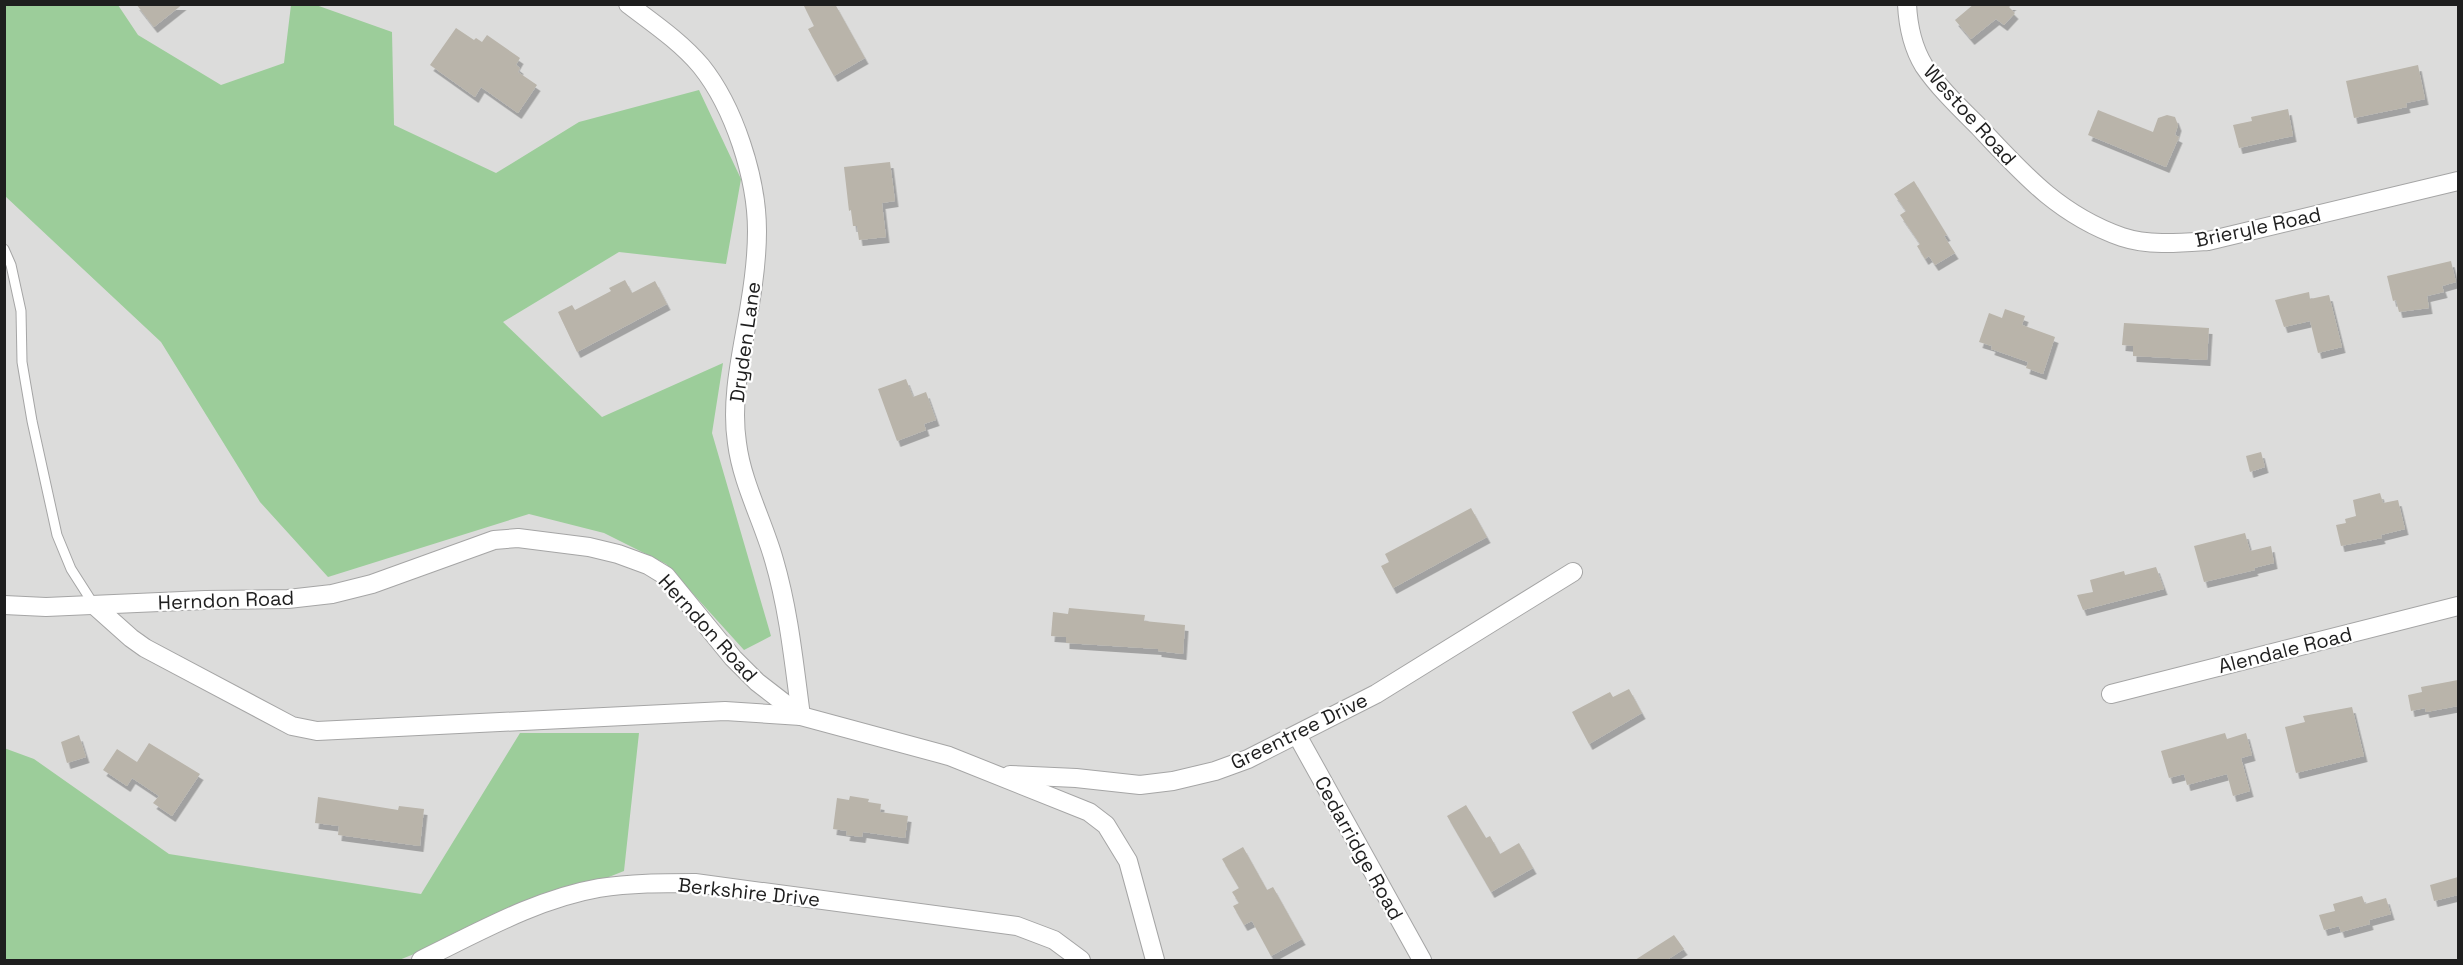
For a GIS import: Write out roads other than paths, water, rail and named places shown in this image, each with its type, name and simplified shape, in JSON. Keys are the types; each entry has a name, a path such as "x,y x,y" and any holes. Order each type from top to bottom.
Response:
{"street":[{"name":"Dryden Lane","path":"628,4 679,44 708,76 730,116 748,167 757,230 755,269 735,397 737,445 781,585 791,635 801,716"},
{"name":"Westoe Road","path":"1907,4 1908,20 1924,66 2034,185"},
{"name":"Brieryle Road","path":"2034,185 2061,207 2101,229 2125,238 2167,243 2208,241 2458,181"},
{"name":"Herndon Road","path":"4,605 46,608 205,600 288,599 332,594 372,584 494,540 510,538 589,547 618,554 666,576 733,658 758,682 801,716 949,756 1089,812 1106,825 1128,861 1155,960"},
{"name":"Greentree Drive","path":"993,774 1076,778 1140,785 1173,781 1215,771 1248,759 1376,694 1573,572"},
{"path":"94,605 130,638 146,648 292,726 317,731 725,711 801,716"},
{"name":"Alendale Road","path":"2111,694 2458,606"},
{"name":"Cedarridge Road","path":"1297,735 1422,960"},
{"name":"Berkshire Drive","path":"421,960 505,919 548,903 597,889 642,883 695,883 740,888 1017,926 1054,939 1081,960"}],"lane":[{"path":"4,249 11,265 21,310 24,374 57,535 71,568 94,605"}]}
